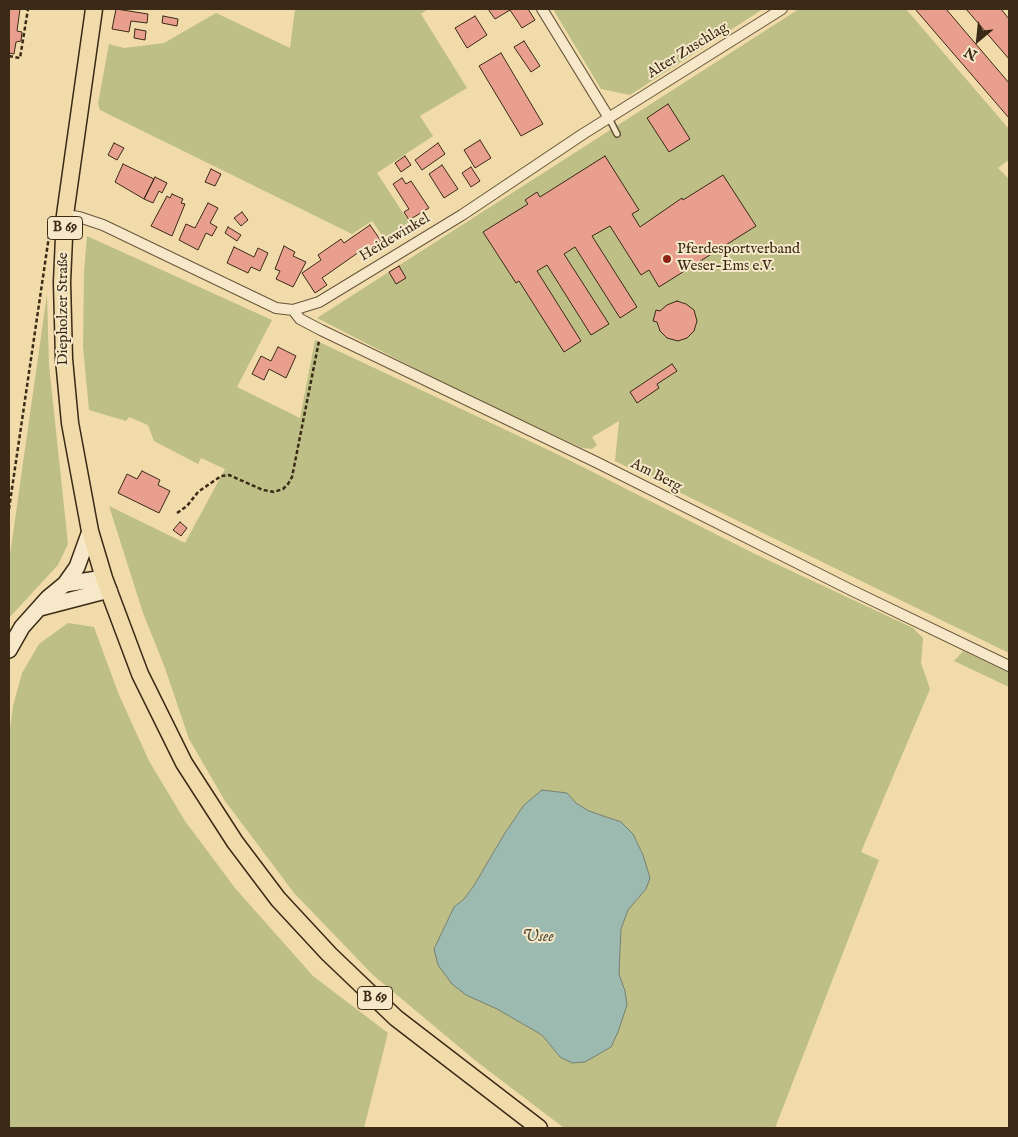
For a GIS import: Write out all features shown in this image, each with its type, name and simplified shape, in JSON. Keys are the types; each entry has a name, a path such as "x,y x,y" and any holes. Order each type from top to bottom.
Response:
{"main road":[{"name":"Diepholzer Straße","path":"94,9 65,215 62,282 65,369 74,448 90,531 107,584"},
{"path":"9,650 22,627 65,584 77,567 90,531"},
{"path":"65,584 107,584"},
{"path":"40,608 107,584"},
{"name":"B 69","path":"107,584 140,674 184,763 235,842 278,899 328,954 396,1018 539,1128"}],"street":[{"path":"542,9 609,118"},
{"name":"Alter Zuschlag","path":"609,118 782,9"},
{"name":"Heidewinkel","path":"65,215 79,217 104,225 262,303 276,308 293,310 319,302 462,215 609,118"},
{"name":"Am Berg","path":"293,310 300,319 322,330 598,463 853,591 1009,666"}],"lane":[{"path":"609,118 617,134"}],"path":[{"path":"9,56 20,58 28,9"},
{"path":"9,509 49,232"},
{"path":"177,512 188,506 204,487 220,476 229,475 263,490 274,492 283,489 288,484 292,477 322,330"}],"green space":[{"path":"295,9 428,9 421,14 467,88 420,116 433,136 377,173 409,222 384,238 372,221 352,234 100,110 98,104 109,44 124,48 164,43 216,13 290,48"},
{"path":"553,9 763,9 630,95 601,89"},
{"path":"799,9 906,9 1009,129 1009,160 998,168 1009,179 1009,653 615,461 619,421 592,437 597,445 592,449 582,448 459,391 317,318"},
{"path":"87,236 272,320 237,387 300,418 315,340 559,455 753,553 913,628 923,638 921,663 930,689 861,852 879,860 775,1128 564,1128 476,1061 373,975 294,893 225,801 189,739 165,668 143,613 109,506 185,543 225,469 201,458 198,464 154,441 148,425 129,417 126,421 89,410 83,347 84,272","holes":["542,790 567,793 576,803 589,811 621,822 633,834 643,855 646,889 628,910 621,929 619,974 625,991 560,1057 542,1035 497,1009 434,949 454,907 464,899 473,887 524,805"]},
{"path":"47,294 49,365 68,544 58,565 9,618 9,562"},
{"path":"68,623 94,627 119,695 149,761 185,821 235,888 313,976 388,1033 364,1128 9,1128 9,737 13,706 22,673 39,644"},
{"path":"963,651 1009,673 1009,687 954,661"}],"water":[{"name":"Usee","path":"542,790 567,793 576,803 589,811 621,822 633,834 643,855 650,878 646,889 628,910 621,929 619,974 625,991 627,1005 618,1032 611,1047 585,1062 572,1063 560,1057 542,1035 497,1009 466,995 452,984 438,965 434,949 454,907 464,899 473,887 524,805"}],"building":[{"path":"9,9 20,9 17,31 22,32 21,41 16,42 14,54 9,53"},
{"path":"116,9 148,14 147,23 131,21 129,32 112,29"},
{"path":"488,9 528,9 535,20 522,28 510,10 495,19"},
{"path":"915,9 946,9 1009,83 1009,118"},
{"path":"966,9 1001,9 1009,19 1009,59"},
{"path":"163,16 178,19 177,26 162,23"},
{"path":"475,16 487,35 467,48 455,28"},
{"path":"135,29 146,31 145,40 134,38"},
{"path":"524,41 540,66 531,72 514,47"},
{"path":"501,53 543,124 521,136 479,66"},
{"path":"668,104 690,139 669,152 647,118"},
{"path":"480,140 491,158 475,168 464,150"},
{"path":"114,143 124,148 117,160 108,155"},
{"path":"438,143 445,154 422,170 415,160"},
{"path":"405,156 411,165 401,172 395,163"},
{"name":"Pferdesportverband Weser-Ems e.V.","path":"605,156 639,210 632,214 640,227 682,198 683,200 723,175 756,226 659,287 649,270 641,275 610,226 592,236 637,307 620,318 575,247 564,254 609,324 591,335 547,265 537,271 581,341 564,352 519,281 516,283 483,232 528,204 525,200 537,192 540,197"},
{"path":"123,164 154,179 144,199 115,182"},
{"path":"442,165 458,189 444,198 429,174"},
{"path":"471,167 480,181 471,187 462,173"},
{"path":"211,169 221,174 215,186 205,182"},
{"path":"155,177 167,183 162,193 159,191 153,203 144,199"},
{"path":"402,178 406,184 411,181 429,208 409,220 404,212 409,209 393,184"},
{"path":"172,194 183,199 181,203 185,204 172,236 151,226 167,196 170,198"},
{"path":"208,203 218,208 210,223 217,227 212,236 206,233 198,250 179,240 186,224 195,228"},
{"path":"242,212 248,220 241,226 234,218"},
{"path":"370,225 381,241 376,245 380,251 365,261 359,252 322,278 327,285 315,293 302,273 321,260 318,255 341,239 344,243"},
{"path":"228,227 241,235 237,241 225,233"},
{"path":"284,246 295,252 293,256 306,262 293,287 276,279 280,271 275,269"},
{"path":"234,247 254,257 258,248 268,253 260,271 251,267 248,273 227,263"},
{"path":"399,266 406,278 396,284 389,272"},
{"path":"677,301 686,304 694,310 697,321 694,331 687,338 678,341 667,338 660,331 657,322 653,321 656,310 660,311 667,305"},
{"path":"278,347 296,356 286,378 269,369 264,380 252,374 261,356 271,361"},
{"path":"672,364 677,371 657,384 659,388 637,403 630,392"},
{"path":"142,471 160,480 158,485 170,491 159,513 118,493 127,474 137,479"},
{"path":"180,522 187,528 181,536 173,530"}],"place":[{"name":"Pferdesportverband Weser-Ems e.V.","path":"667,259"}]}
